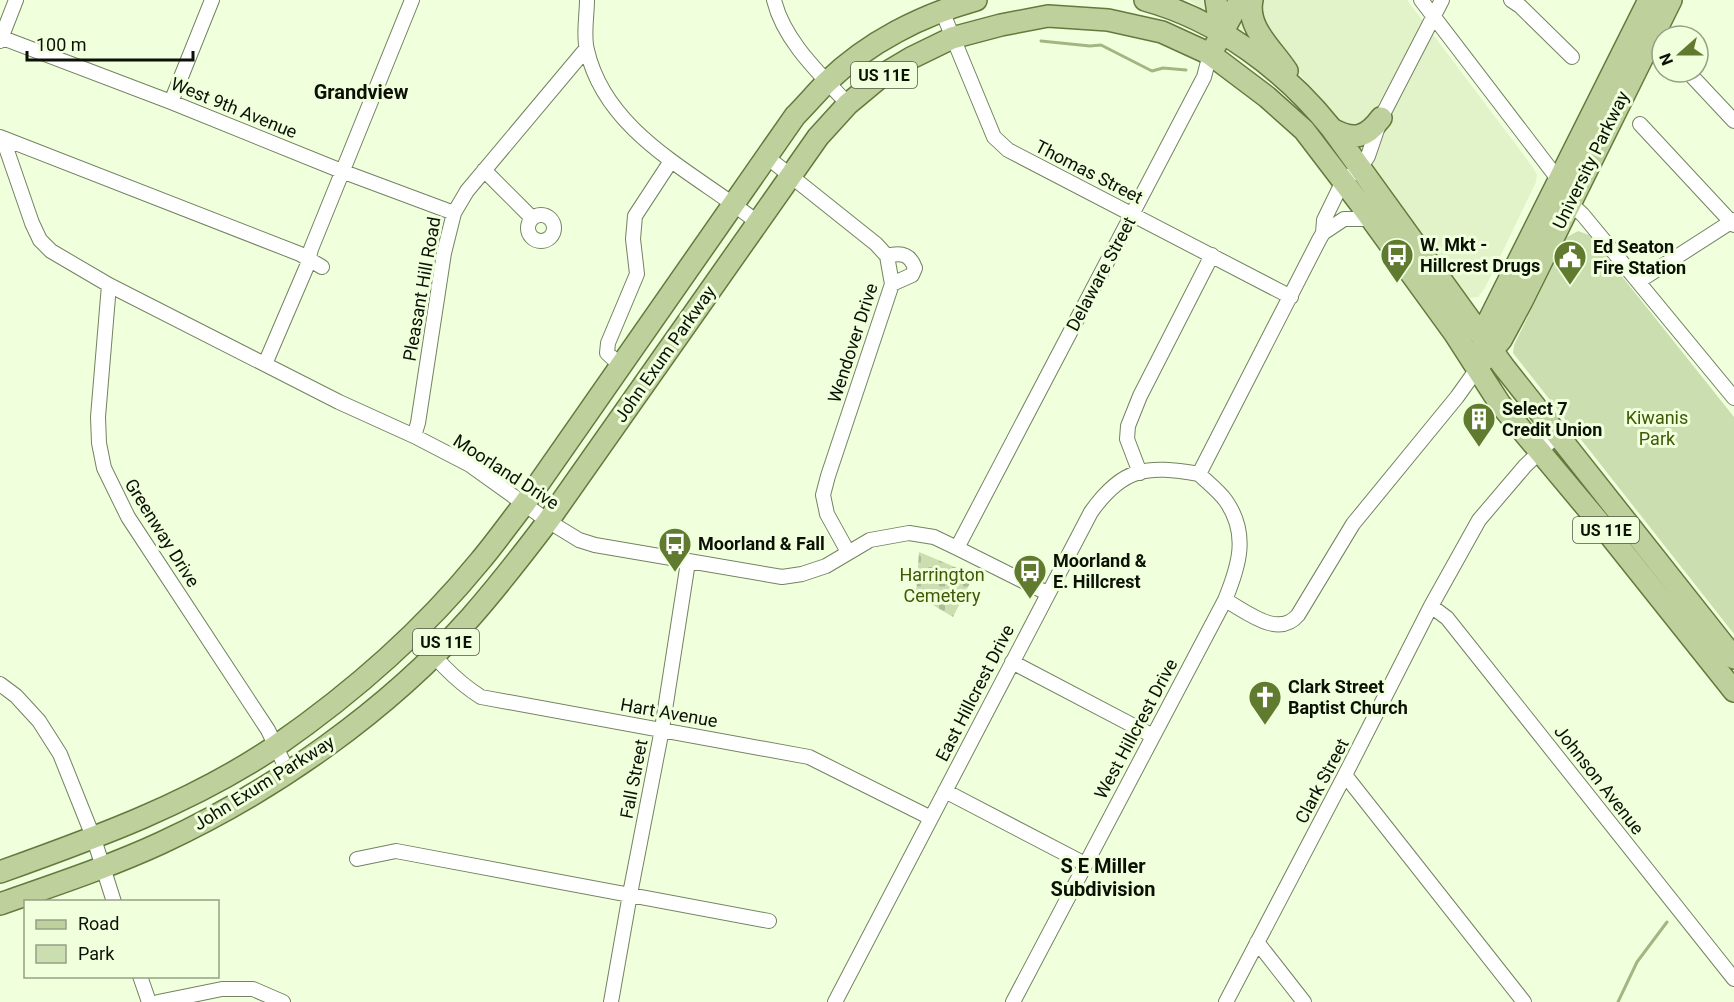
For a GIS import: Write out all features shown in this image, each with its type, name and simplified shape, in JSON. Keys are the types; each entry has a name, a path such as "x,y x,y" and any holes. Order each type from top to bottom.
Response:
{"main road":[{"name":"John Exum Parkway","path":"0,872 94,839 196,791 275,746 354,687 415,632 480,561 525,503 795,116 827,81 880,41 920,19 976,0"},
{"path":"1216,0 1221,34"},
{"path":"1224,0 1233,0"},
{"name":"Delaware Street","path":"1210,54 1240,0"},
{"path":"1252,0 1253,19 1258,32 1302,94"},
{"name":"University Parkway","path":"1477,369 1488,346 1489,320 1649,0"},
{"name":"University Parkway","path":"1488,346 1501,340 1671,0"},
{"name":"US 11E","path":"1163,2 1221,34 1270,66 1302,94 1332,129 1488,346 1734,658"},
{"name":"John Exum Parkway","path":"0,904 161,843 217,815 288,772 379,705 433,655 470,619 548,521 818,137 848,104 884,74 910,58 952,38 1000,25 1048,16 1108,20 1162,33 1210,54 1267,97 1304,130 1343,181"},
{"path":"1332,129 1344,136 1360,135 1371,131 1381,118"},
{"name":"US 11E","path":"1343,181 1455,334 1500,404 1608,533 1734,691"}],"street":[{"path":"0,39 16,0"},
{"path":"171,102 212,0"},
{"path":"265,364 412,0"},
{"path":"587,0 586,49 603,91 622,118 671,161 757,222"},
{"path":"774,0 778,14 791,37 848,104"},
{"path":"1421,0 1558,179"},
{"path":"1199,474 1323,233 1324,220 1343,181 1360,168 1368,156 1381,118 1442,0"},
{"path":"1511,0 1572,57"},
{"name":"Thomas Street","path":"942,11 994,137 1008,150 1291,297"},
{"name":"West 9th Avenue","path":"0,39 171,102 344,172 454,213"},
{"name":"Pleasant Hill Road","path":"414,436 418,423 444,253 454,213 467,191 586,49"},
{"name":"Delaware Street","path":"957,548 1204,77 1210,54"},
{"path":"1699,84 1734,121"},
{"path":"1639,281 1733,222 1640,123"},
{"path":"1,138 309,259 322,267"},
{"name":"Moorland Drive","path":"1,138 32,223 40,240 51,251 109,285 470,465 548,521 579,540 688,562 782,577 802,574 826,566 870,540 909,533 934,537 1047,593"},
{"path":"767,156 888,256 898,253 907,255 913,261 915,268 912,275 892,284"},
{"path":"621,366 607,353 608,343 637,274 633,239 635,216 671,161"},
{"path":"484,170 532,218"},
{"path":"1570,203 1639,281 1734,398"},
{"path":"1323,233 1344,219 1371,219"},
{"path":"1140,472 1127,440 1128,426 1140,396 1212,255"},
{"name":"Wendover Drive","path":"848,552 827,514 823,495 892,284 888,256"},
{"name":"Greenway Drive","path":"109,285 98,417 99,443 104,468 128,517 268,730 288,772"},
{"path":"1225,600 1269,624 1280,625 1292,621 1298,615 1338,545 1353,524 1477,369"},
{"name":"Clark Street","path":"1226,1002 1431,606 1479,520 1539,451 1557,435"},
{"name":"East Hillcrest Drive","path":"835,1002 1091,512 1105,492 1124,478 1140,472 1149,469 1199,474"},
{"name":"West Hillcrest Drive","path":"1013,1002 1225,600 1237,570 1240,544 1237,522 1225,500 1199,474"},
{"name":"Fall Street","path":"611,1002 662,729 688,562"},
{"name":"Johnson Avenue","path":"1431,606 1447,618 1734,979"},
{"name":"Hart Avenue","path":"415,632 433,655 465,687 481,697 809,757 931,818"},
{"path":"1012,662 1153,736"},
{"path":"0,684 16,696 39,721 60,754 94,839 113,900"},
{"path":"1345,776 1524,1002"},
{"path":"945,791 1085,864"},
{"path":"357,859 396,851 769,921"},
{"path":"1257,942 1304,1002"},
{"path":"141,978 148,1002"},
{"path":"158,1002 222,989 253,989 283,1002"}],"shaded area":[{"path":"1189,0 1407,0 1537,175 1536,182 1485,288 1478,297 1467,298 1340,123 1264,31 1242,31 1205,12"}],"green space":[{"name":"Kiwanis Park","path":"1578,231 1589,235 1734,417 1734,634 1513,353 1514,345 1567,237"},
{"name":"Harrington Cemetery","path":"919,552 974,575 953,617 916,595"}],"waterway":[{"path":"1041,41 1101,45 1152,71 1163,68 1186,70"},
{"path":"1618,1002 1637,962 1667,922"}],"place":[{"name":"W. Mkt - Hillcrest Drugs","path":"1397,284"},
{"name":"Ed Seaton Fire Station","path":"1570,286"},
{"name":"Select 7 Credit Union","path":"1479,448"},
{"name":"Moorland & Fall","path":"675,573"},
{"name":"Moorland & E. Hillcrest","path":"1030,600"},
{"name":"Clark Street Baptist Church","path":"1265,726"}],"district":[{"name":"Grandview","path":"361,92"},
{"name":"S E Miller Subdivision","path":"1103,878"}]}
